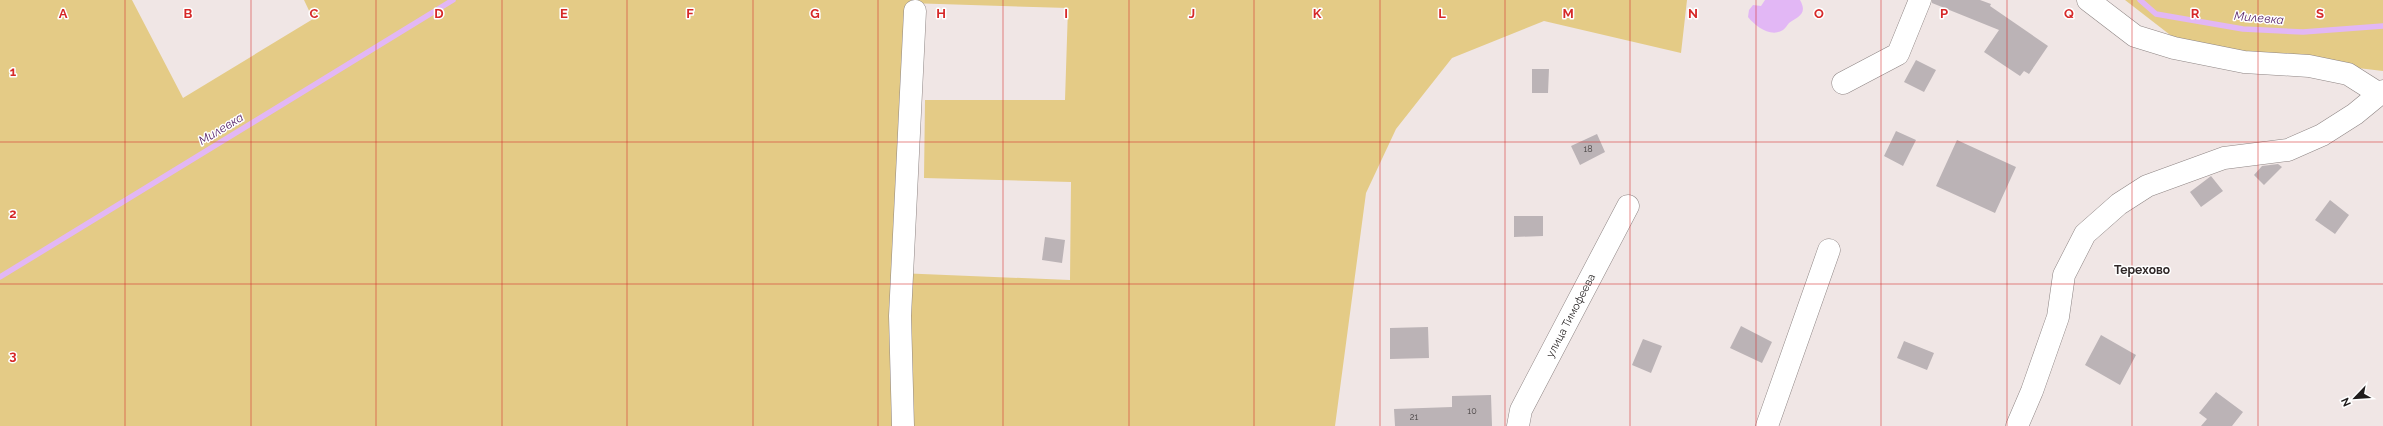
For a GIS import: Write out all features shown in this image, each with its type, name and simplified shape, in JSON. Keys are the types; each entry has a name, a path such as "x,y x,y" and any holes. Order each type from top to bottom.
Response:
{"street":[{"path":"1843,83 1898,54 1920,0"},
{"path":"2017,426 2032,391 2058,317 2064,275 2085,234 2119,204 2147,186 2224,158 2288,150 2322,135 2355,114 2381,92 2348,74 2309,66 2244,62 2174,48 2135,36 2088,0"},
{"path":"903,426 900,316 915,11"},
{"name":"улица Тимофеева","path":"1518,426 1521,410 1628,206"},
{"path":"1767,426 1829,250"}],"shaded area":[{"path":"0,0 132,0 183,98 313,19 304,0 1687,0 1681,53 1544,21 1452,58 1396,129 1366,193 1335,426 0,426","holes":["908,3 1068,8 1065,100 925,100 924,178 1071,182 1070,280 898,273"]},
{"path":"1765,0 1800,0 1803,9 1799,17 1789,23 1783,30 1773,33 1768,32 1755,24 1748,17 1749,10 1753,5 1761,6"},
{"path":"2125,0 2383,0 2383,71 2187,48"}],"building":[{"path":"1932,0 1980,0 1991,4 1990,6 2048,46 2029,74 2024,71 2020,76 1984,52 1999,30 1932,3"},
{"path":"1916,60 1936,70 1924,92 1904,82"},
{"path":"1532,69 1549,69 1548,93 1532,93"},
{"path":"1896,131 1916,140 1903,166 1884,156"},
{"path":"1597,134 1605,152 1580,165 1571,146"},
{"path":"1957,140 2016,167 1995,213 1936,186"},
{"path":"2278,164 2282,167 2264,185 2254,175 2262,166"},
{"path":"2211,176 2223,191 2201,207 2190,192"},
{"path":"2330,200 2349,215 2335,234 2315,220"},
{"path":"1514,216 1543,216 1543,236 1514,237"},
{"path":"1045,237 1065,240 1062,263 1042,260"},
{"path":"1741,326 1772,342 1762,363 1730,348"},
{"path":"1428,327 1429,358 1390,359 1390,328"},
{"path":"2101,335 2136,355 2120,385 2085,365"},
{"path":"1643,339 1662,346 1651,373 1632,365"},
{"path":"1904,341 1934,353 1927,370 1897,358"},
{"path":"2216,392 2243,412 2232,426 2201,426 2207,419 2199,413"},
{"path":"1491,395 1492,426 1395,426 1394,409 1452,407 1452,396"}],"waterway":[{"name":"Милевка","path":"0,277 453,0"},
{"name":"Милевка","path":"2140,0 2156,14 2243,29 2303,32 2383,26"}],"district":[{"name":"Терехово","path":"2142,270"}]}
